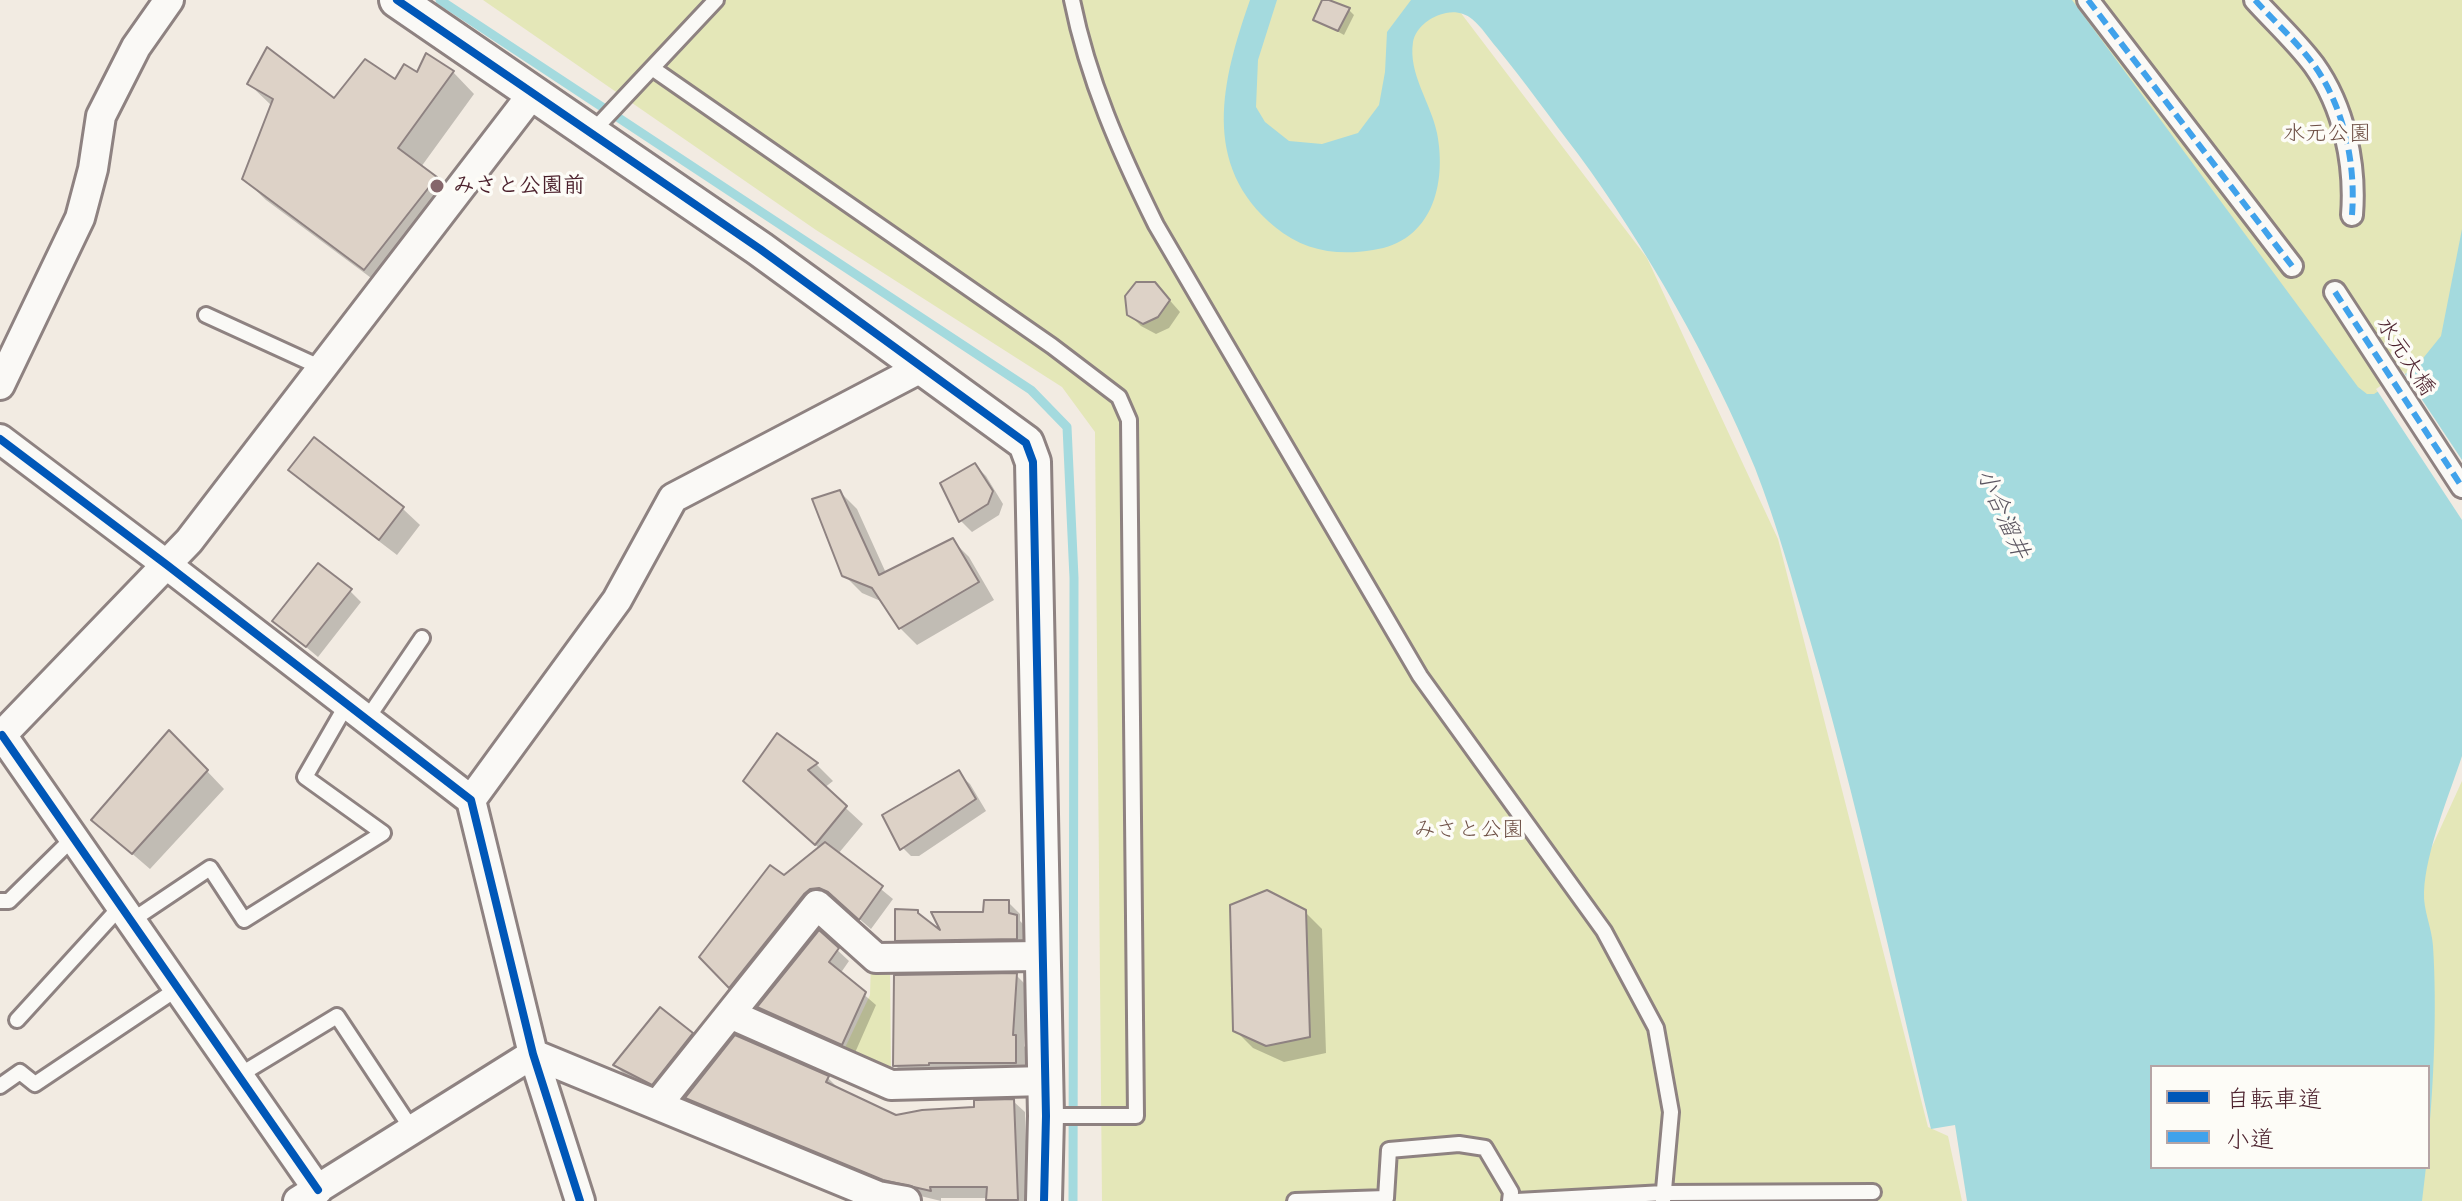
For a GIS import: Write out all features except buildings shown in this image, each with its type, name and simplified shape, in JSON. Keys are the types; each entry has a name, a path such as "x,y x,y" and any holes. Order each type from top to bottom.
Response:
{"street":[{"path":"0,385 80,218 93,169 101,116 136,47 169,0"},
{"path":"397,0 760,249 1026,443 1033,462 1046,1116 1044,1201"},
{"path":"2088,0 2292,266"},
{"path":"2255,0 2314,65 2334,103 2350,155 2352,215"},
{"path":"533,93 189,541 2,732 318,1195 533,1054"},
{"name":"水元大橋","path":"2335,292 2462,487"},
{"path":"471,800 617,600 673,498 921,368"},
{"path":"0,439 471,800 533,1054 580,1201"},
{"path":"658,1104 817,905 876,958 1041,956"},
{"path":"730,1014 891,1085 1045,1081"},
{"path":"533,1054 878,1196 906,1201"}],"lane":[{"path":"592,132 716,0"},
{"path":"1072,0 1090,76 1156,225 1420,676 1604,931 1656,1028 1671,1112 1664,1197"},
{"path":"652,68 1052,346 1119,397 1129,420 1136,1116 1046,1116"},
{"path":"206,315 322,368"},
{"path":"17,1020 126,914 210,868 244,920 383,833 305,777 422,638"},
{"path":"0,901 9,901 73,838"},
{"path":"0,1086 20,1072 35,1084 177,989"},
{"path":"238,1076 337,1016 413,1131"},
{"path":"1295,1201 1386,1198 1389,1150 1459,1144 1485,1148 1511,1192 1510,1201"},
{"path":"1517,1201 1873,1192"}],"green space":[{"name":"みさと公園","path":"483,0 1451,0 1647,258 1778,539 1928,1127 1948,1136 1962,1201 1102,1201 1095,432 1062,387 816,230"},
{"name":"水元公園","path":"2059,0 2462,0 2462,547"},
{"path":"2462,781 2462,1201 2402,1201 2403,1169 2430,1169 2430,1065 2409,897"},
{"path":"871,962 890,963 891,1073 842,1054 870,995"}],"water":[{"name":"小合溜井","path":"1250,0 1277,0 1258,60 1256,107 1265,122 1289,141 1322,144 1358,133 1379,105 1387,32 1411,0 2072,0 2358,387 2367,394 2374,394 2416,367 2441,336 2462,229 2462,756 2433,841 2424,892 2433,946 2435,994 2430,1114 2430,1065 2150,1065 2150,1169 2426,1169 2422,1201 1967,1201 1955,1125 1931,1129 1843,761 1770,510 1719,387 1676,306 1628,227 1578,154 1482,29 1466,15 1449,12 1440,14 1421,27 1413,42 1414,66 1434,122 1440,152 1437,190 1422,223 1409,236 1393,245 1360,252 1321,250 1297,242 1275,227 1251,203 1236,177 1227,149 1224,120 1226,91"}],"pier":[{"path":"2403,371 2462,460 2462,520 2376,389"}],"waterway":[{"path":"440,0 1031,390 1067,427 1074,578 1073,1201"}],"marked path":[{"path":"2088,0 2292,266"},
{"path":"2255,0 2307,56 2333,99 2350,156 2352,215"},
{"path":"2335,292 2462,487"}],"cycle path":[{"path":"397,0 760,249 1026,443 1033,462 1046,1116 1044,1201"},
{"path":"0,439 471,800 533,1054 580,1201"},
{"path":"2,735 318,1190"}],"place":[{"name":"みさと公園前","path":"437,186"}]}
